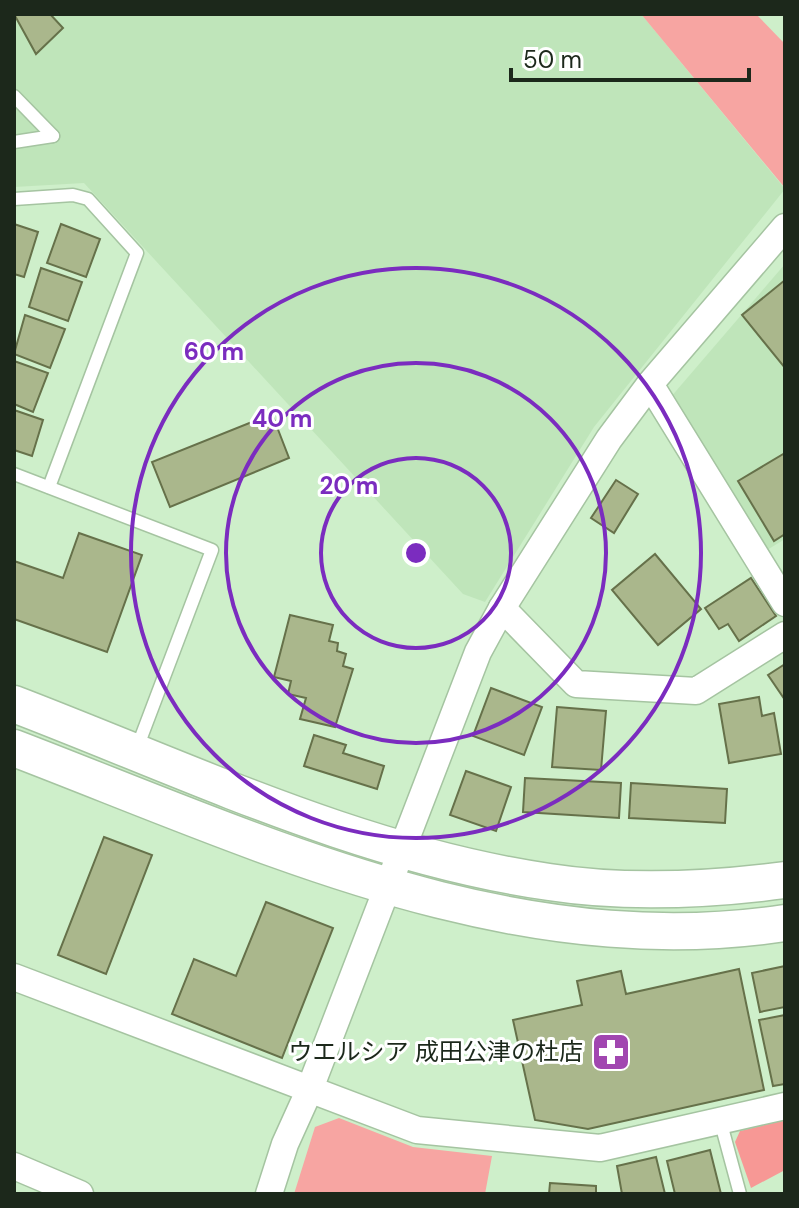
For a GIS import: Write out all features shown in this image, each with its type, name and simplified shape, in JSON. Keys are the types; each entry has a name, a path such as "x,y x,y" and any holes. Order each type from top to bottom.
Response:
{"street":[{"path":"269,1194 285,1144 309,1091 478,652 565,504 650,384 785,227"},
{"path":"650,384 785,603"},
{"path":"502,608 576,684 696,691 785,635"},
{"path":"14,704 297,817 403,850 549,882 622,889 785,880"},
{"path":"14,748 388,888 479,911 548,921 680,930 785,923"},
{"path":"14,977 417,1130 600,1148 785,1106"},
{"path":"14,1166 80,1194"}],"lane":[{"path":"14,96 53,136 14,142"},
{"path":"14,199 73,195 88,199 137,253 49,487"},
{"path":"14,474 212,550 135,751"},
{"path":"720,1120 740,1194"}],"shaded area":[{"path":"14,14 641,14 785,189 594,427 485,602 463,594 84,183 14,187"},
{"path":"641,14 756,14 785,44 785,188"},
{"path":"785,264 785,539 767,550 670,398"},
{"path":"339,1118 413,1147 492,1156 485,1194 294,1194 315,1127"},
{"path":"785,1120 785,1170 751,1188 735,1142 740,1131"}],"building":[{"path":"14,14 50,14 63,28 36,54"},
{"path":"14,224 38,232 24,277 14,274"},
{"path":"61,224 100,239 86,277 47,263"},
{"path":"41,268 82,282 68,321 29,307"},
{"path":"785,280 785,368 742,315"},
{"path":"25,315 65,329 50,368 14,354"},
{"path":"14,361 48,373 33,412 14,404"},
{"path":"14,410 43,420 32,456 14,450"},
{"path":"272,414 289,458 170,507 152,462"},
{"path":"785,453 785,534 774,541 738,481"},
{"path":"616,480 638,494 614,533 591,518"},
{"path":"79,533 142,555 107,652 14,619 14,561 63,578"},
{"path":"655,554 701,609 658,645 612,590"},
{"path":"751,578 776,616 739,641 728,624 719,629 705,608"},
{"path":"290,615 333,625 329,641 338,643 337,651 346,654 343,666 353,669 335,727 300,719 306,698 288,694 291,681 274,677"},
{"path":"785,664 785,700 768,675"},
{"path":"491,688 542,707 524,755 473,736"},
{"path":"759,697 762,716 774,713 781,754 729,763 719,704"},
{"path":"557,707 606,711 601,770 552,767"},
{"path":"314,735 346,745 343,753 384,766 377,789 304,766"},
{"path":"466,771 511,787 496,831 450,815"},
{"path":"525,778 621,783 619,818 523,812"},
{"path":"631,783 727,789 725,823 629,818"},
{"path":"104,837 152,855 106,974 58,955"},
{"path":"266,902 333,928 282,1058 172,1014 194,959 236,976"},
{"path":"785,966 785,1007 760,1012 752,973"},
{"path":"739,969 764,1090 588,1129 535,1120 513,1020 582,1005 577,981 621,971 626,994"},
{"path":"785,1015 785,1084 773,1086 759,1020"},
{"path":"710,1150 721,1194 675,1194 667,1161"},
{"path":"656,1157 665,1194 622,1194 617,1166"},
{"path":"550,1183 596,1186 596,1194 549,1194"}],"place":[{"name":"ウエルシア 成田公津の杜店","path":"611,1052"}]}
